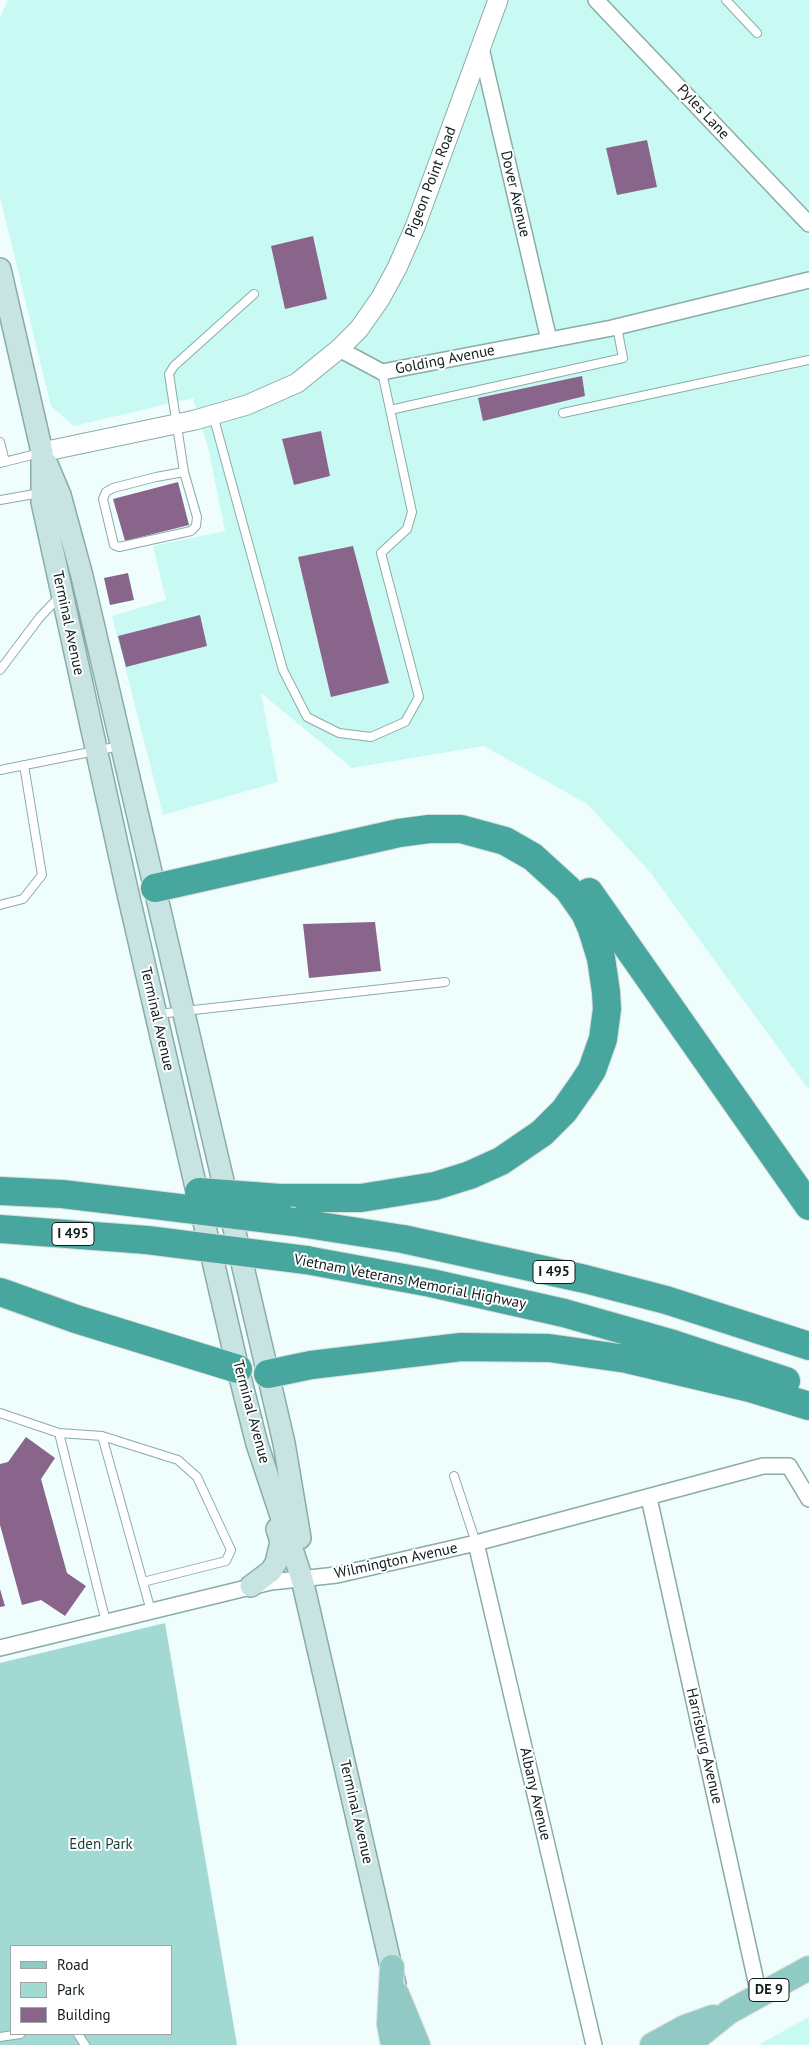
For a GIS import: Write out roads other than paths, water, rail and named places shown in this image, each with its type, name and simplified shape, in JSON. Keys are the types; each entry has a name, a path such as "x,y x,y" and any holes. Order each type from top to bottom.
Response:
{"highway":[{"path":"153,881 416,815 467,816 494,822 521,834 557,857 586,888 809,1206"},
{"path":"134,1195 361,1198 435,1186 493,1165 516,1152 542,1133 574,1098 592,1070 603,1039 607,1009 601,958 585,913 568,888 533,857 505,841 461,829 429,829 399,833 153,881"},
{"name":"I 495","path":"0,1191 134,1195 403,1239 585,1278 666,1300 809,1346"},
{"name":"Vietnam Veterans Memorial Highway","path":"0,1229 147,1240 306,1260 431,1283 564,1313 673,1344 809,1389"},
{"path":"0,1292 76,1319 238,1369"},
{"path":"268,1374 311,1365 461,1347 548,1348 627,1359 750,1388 809,1406"}],"main road":[{"name":"Terminal Avenue","path":"0,269 42,452 60,495 122,746 284,1443 301,1544 302,1578"},
{"name":"Terminal Avenue","path":"42,452 42,493 62,594 126,885 257,1444 302,1578 409,2045"},
{"path":"126,885 153,881"},
{"path":"238,1369 268,1374"},
{"path":"252,1586 272,1570 279,1554 281,1542 261,1472 257,1444"},
{"path":"392,1967 389,2024 393,2045"},
{"name":"DE 9","path":"688,2045 729,2012 809,1968"},
{"path":"397,1994 418,2045"},
{"name":"DE 9","path":"652,2045 685,2027 729,2012"}],"street":[{"name":"Pigeon Point Road","path":"339,349 364,321 380,299 397,268 415,226 498,0"},
{"name":"Pyles Lane","path":"596,0 809,224"},
{"name":"Dover Avenue","path":"481,48 549,340"},
{"name":"Golding Avenue","path":"339,349 382,372 617,327 809,280"},
{"path":"42,452 177,424 247,406 297,383 339,349"},
{"name":"Wilmington Avenue","path":"0,1648 252,1586 271,1582 337,1575 476,1544 762,1466 789,1466 809,1499"},
{"name":"Harrisburg Avenue","path":"649,1498 759,1995"},
{"name":"Albany Avenue","path":"476,1544 594,2045"}],"lane":[{"path":"726,0 758,34"},
{"path":"184,472 113,488 106,492 103,499 114,545 119,547 191,531 196,526 197,517 184,472 169,374 174,366 254,294"},
{"path":"390,410 623,358 617,327"},
{"path":"563,413 809,360"},
{"path":"213,415 283,670 307,717 339,733 372,736 404,722 419,697 381,553 407,529 412,512 382,372"},
{"path":"0,442 2,462 42,452"},
{"path":"0,500 42,493"},
{"path":"0,670 40,617 62,594"},
{"path":"0,770 122,746"},
{"path":"0,906 23,899 42,875 24,765"},
{"path":"156,1014 445,982"},
{"path":"0,1413 59,1432 102,1436 178,1460 197,1477 231,1550 226,1561 143,1582"},
{"path":"59,1432 106,1622"},
{"path":"102,1436 151,1611"},
{"path":"454,1476 476,1544"},
{"path":"0,2037 13,2035"}],"park label":[{"name":"Eden Park","path":"101,1845"}]}
